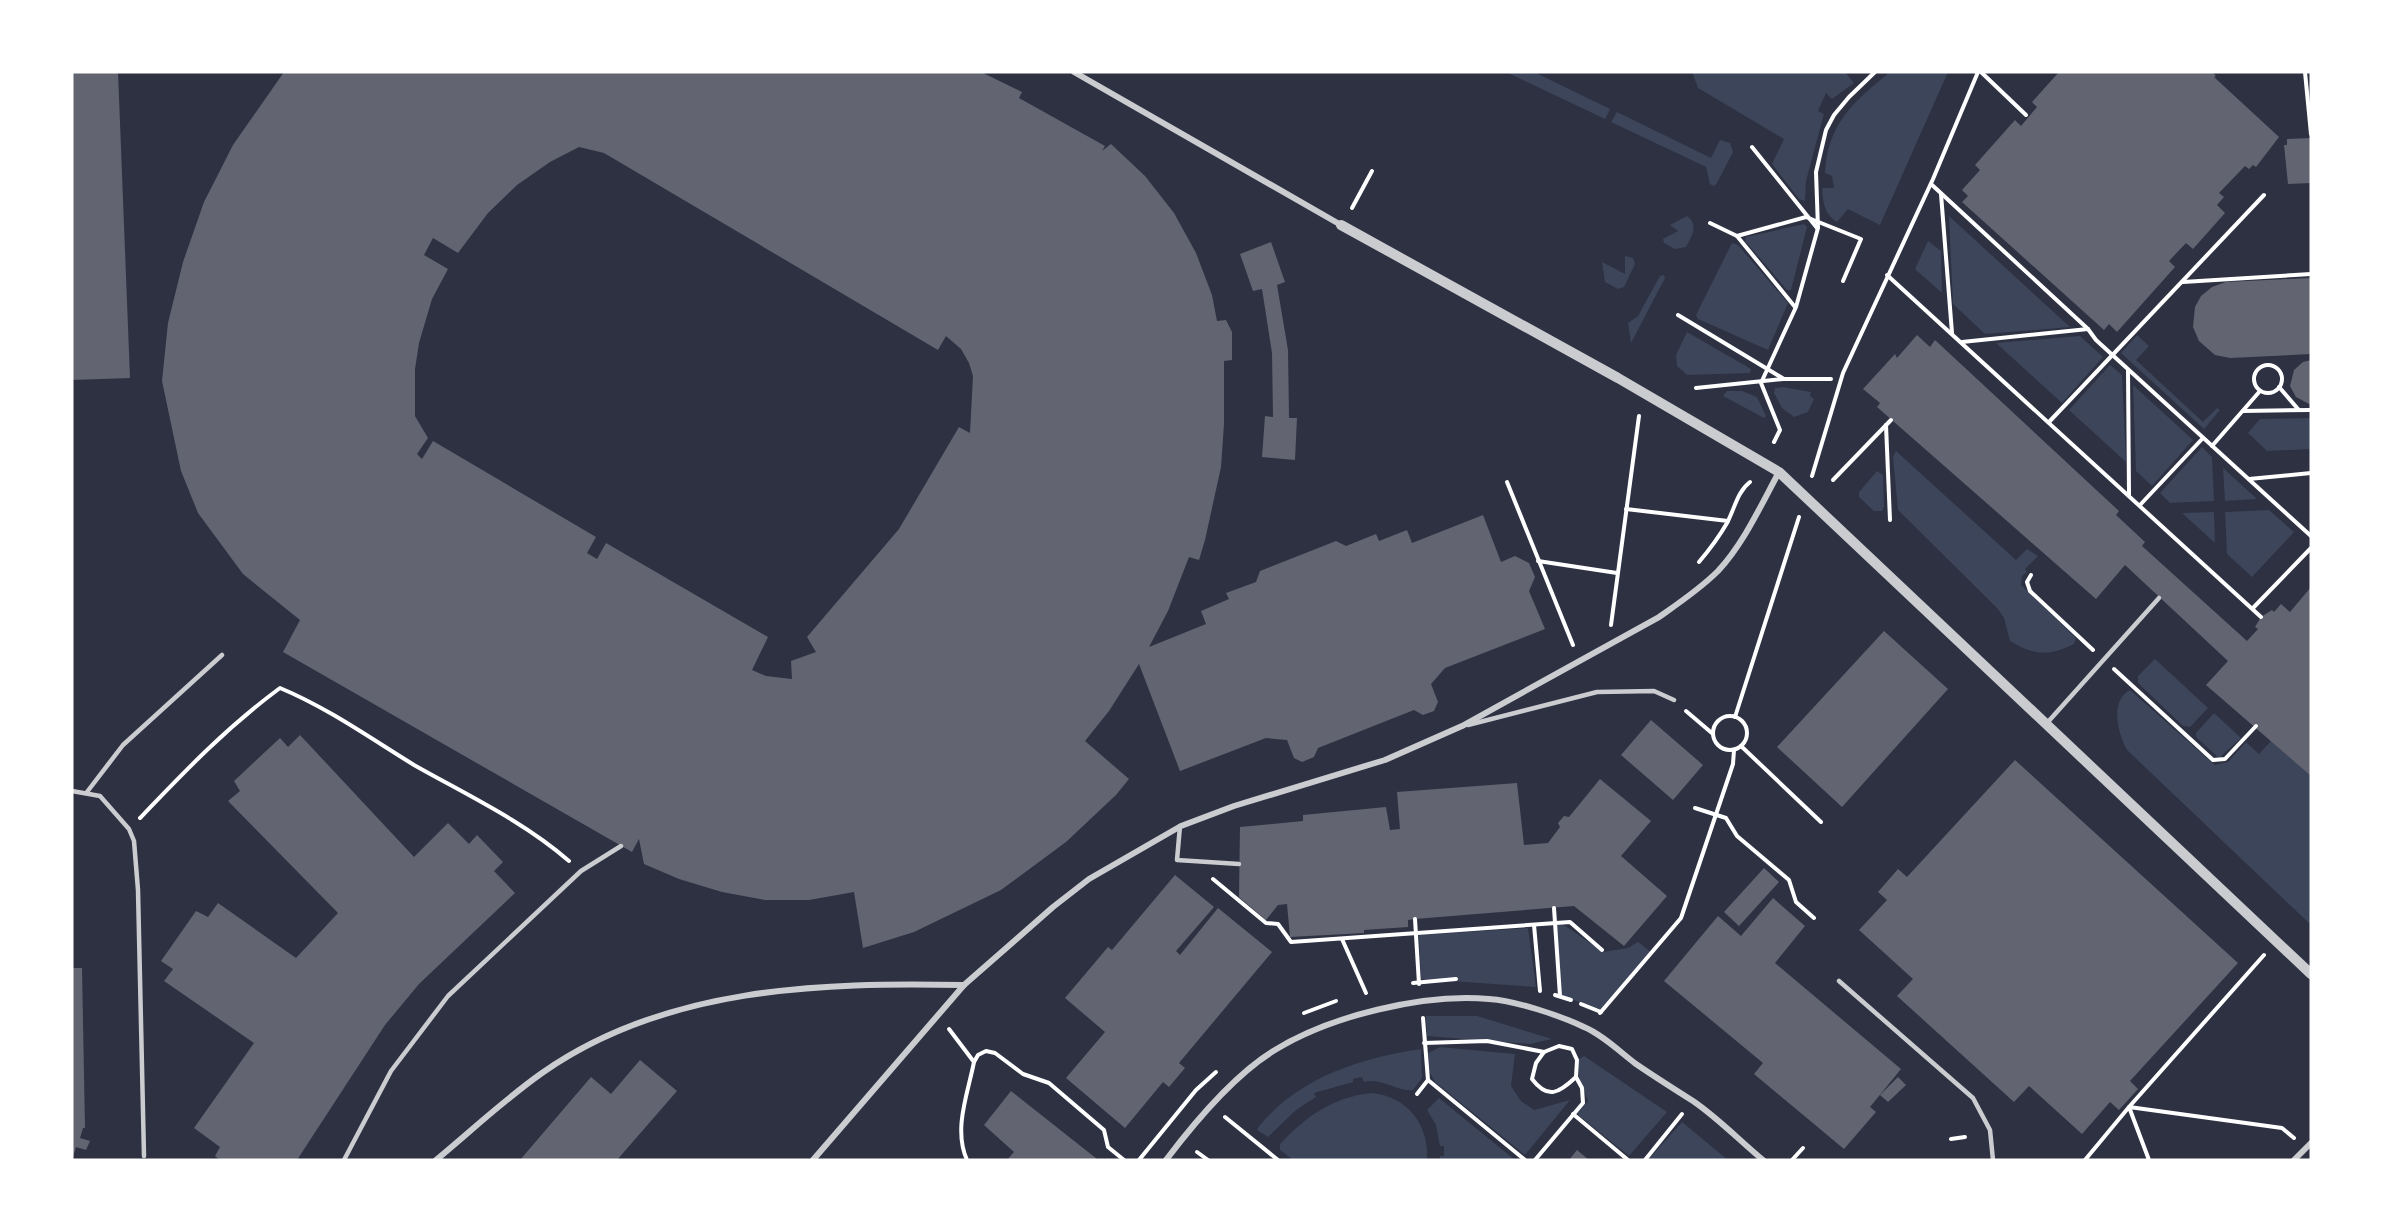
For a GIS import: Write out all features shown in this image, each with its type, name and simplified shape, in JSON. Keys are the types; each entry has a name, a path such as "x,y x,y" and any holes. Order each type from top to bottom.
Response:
{"street":[{"path":"1074,72 1341,225 1618,378 1779,472 2311,974"},
{"path":"813,1160 964,985 1053,907 1089,879 1180,826 1234,806 1385,760 1462,726 1576,664 1682,601 1719,569 1756,515 1779,472"},
{"path":"436,1160 543,1072 611,1034 675,1009 765,992 818,987 964,985"},
{"path":"1167,1160 1212,1106 1273,1051 1308,1032 1342,1019 1422,1001 1489,999 1527,1007 1586,1027 1676,1092 1693,1101 1763,1160"},
{"path":"2294,1160 2308,1146"}],"lane":[{"path":"2046,723 2159,598"},
{"path":"87,792 123,745 222,655"},
{"path":"1462,726 1592,693 1654,691 1674,700"},
{"path":"72,791 100,796 129,829 134,842 138,890 144,1156"},
{"path":"1180,826 1177,860 1239,864"},
{"path":"344,1160 391,1071 448,996 580,872 621,846"},
{"path":"1839,981 1973,1098 1990,1130 1993,1160"}],"path":[{"path":"1774,442 1780,430 1761,382 1796,307 1818,228 1816,172 1826,130 1834,115 1849,97 1875,72"},
{"path":"1808,485 1843,373 1980,72 2026,115"},
{"path":"2305,72 2311,134"},
{"path":"1752,147 1806,217 1818,228"},
{"path":"1352,208 1372,171"},
{"path":"1931,184 2088,329 2128,370 2311,537"},
{"path":"1941,194 1952,334"},
{"path":"2049,422 2264,195"},
{"path":"1737,236 1806,217 1862,239 1843,281"},
{"path":"1710,223 1737,236 1796,307"},
{"path":"2182,282 2311,274"},
{"path":"1887,275 2261,617"},
{"path":"1678,315 1784,379"},
{"path":"1962,342 2088,329"},
{"path":"2266,365 2278,370 2282,379 2279,387 2272,393 2260,391 2254,382 2254,373 2266,365"},
{"path":"2128,370 2129,495"},
{"path":"1696,388 1784,379 1831,379"},
{"path":"2279,387 2299,410"},
{"path":"2212,446 2260,391"},
{"path":"2243,411 2311,410"},
{"path":"1611,625 1639,416"},
{"path":"1833,480 1891,420"},
{"path":"1886,425 1890,520"},
{"path":"2140,505 2203,438"},
{"path":"2248,479 2311,473"},
{"path":"1507,482 1573,645"},
{"path":"1694,568 1714,545 1728,521 1742,488 1750,482"},
{"path":"1626,508 1728,521"},
{"path":"1735,717 1802,508"},
{"path":"2253,608 2311,548"},
{"path":"1538,561 1617,573"},
{"path":"2031,575 2027,582 2030,591 2213,760 2225,759 2256,726"},
{"path":"1601,630 1619,620"},
{"path":"1564,650 1582,640"},
{"path":"129,829 200,754 234,722 280,688 326,709 411,763 541,836 580,872"},
{"path":"1674,700 1713,734 1718,745 1734,750 1746,739 1747,728 1735,717"},
{"path":"1713,734 1720,720 1735,717"},
{"path":"1741,746 1821,822"},
{"path":"1605,1008 1681,918 1733,764 1734,750"},
{"path":"1695,808 1726,818 1737,836 1789,880 1796,902 1814,918"},
{"path":"1194,861 1195,876 1212,879 1266,923 1278,924 1291,942 1570,922 1602,950"},
{"path":"1554,908 1560,993"},
{"path":"1415,919 1428,1080 1525,1160"},
{"path":"1534,925 1540,992"},
{"path":"1342,939 1366,993"},
{"path":"2085,1160 2128,1107 2275,942"},
{"path":"939,1016 974,1062"},
{"path":"1424,1043 1487,1041 1544,1052"},
{"path":"1535,1160 1583,1102 1582,1088 1576,1077 1577,1060 1572,1048 1558,1046 1544,1052 1536,1063 1532,1079 1540,1090 1550,1093 1563,1089 1576,1077"},
{"path":"967,1160 962,1146 961,1121 974,1062 978,1055 986,1051 995,1053 1023,1074 1049,1083 1104,1130 1108,1147 1124,1160"},
{"path":"1417,1094 1428,1080"},
{"path":"1645,1160 1693,1101"},
{"path":"2128,1107 2282,1128 2308,1146"},
{"path":"2128,1107 2149,1160"},
{"path":"1573,1114 1628,1160"},
{"path":"1225,1117 1278,1160"},
{"path":"1951,1139 1965,1137"},
{"path":"1792,1160 1803,1148"},
{"path":"1197,1152 1208,1160"}],"shaded area":[{"path":"1506,72 1534,72 1610,109 1605,119"},
{"path":"1692,72 1845,72 1854,83 1832,99 1826,93 1818,111 1824,114 1806,181 1805,201 1799,199 1772,164 1784,139 1698,88"},
{"path":"1890,72 1948,72 1880,225 1848,209 1837,222 1827,211 1822,188 1834,188 1832,176 1825,173 1831,141 1837,127 1854,104"},
{"path":"1617,112 1711,158 1720,140 1730,143 1733,152 1714,186 1710,184 1706,167 1611,122"},
{"path":"1687,216 1694,227 1686,247 1675,249 1664,243 1663,239 1678,231 1670,225"},
{"path":"1949,216 2070,327 1985,334 1953,304"},
{"path":"1804,224 1807,227 1791,290 1787,290 1745,241 1746,237"},
{"path":"1928,241 1941,251 1942,293 1915,269"},
{"path":"1732,243 1738,245 1788,303 1768,350 1698,319 1696,315"},
{"path":"1625,256 1633,258 1635,264 1624,287 1618,289 1605,282 1602,262 1625,274"},
{"path":"1664,275 1665,278 1631,343 1628,323 1638,316 1660,276"},
{"path":"1687,332 1751,369 1750,373 1687,375 1677,366 1676,355"},
{"path":"2137,335 2149,346 2136,360 2203,422 2217,408 2220,410 2204,429 2121,353"},
{"path":"2080,336 2103,357 2062,403 1996,343"},
{"path":"2110,365 2122,375 2126,462 2069,410"},
{"path":"2133,385 2193,440 2152,486 2136,471"},
{"path":"1783,387 1811,392 1810,396 1814,399 1808,412 1794,417 1782,408 1774,393 1775,388"},
{"path":"1727,391 1742,391 1757,397 1766,416 1764,418 1723,396"},
{"path":"2311,418 2311,449 2267,451 2248,433 2260,419"},
{"path":"2202,447 2212,457 2214,501 2170,503 2160,493"},
{"path":"1896,451 2016,560 2027,549 2038,556 2025,569 2027,572 2022,576 2021,585 2076,638 2074,644 2057,651 2041,653 2010,641 2004,618 1998,609 1898,510 1893,457"},
{"path":"2223,468 2257,499 2225,501"},
{"path":"1877,471 1883,475 1884,507 1882,511 1874,511 1859,497 1859,492"},
{"path":"2269,510 2294,532 2252,577 2227,554 2225,512"},
{"path":"2214,512 2215,543 2182,513"},
{"path":"2155,659 2208,708 2190,727 2183,726 2138,683 2138,676"},
{"path":"2130,690 2215,765 2228,762 2246,742 2259,754 2272,740 2311,776 2311,925 2127,750 2118,727 2117,710 2123,695"},
{"path":"2214,713 2241,738 2219,758 2196,737 2196,733"},
{"path":"1556,925 1564,925 1603,952 1628,948 1638,942 1651,952 1600,1010 1561,995"},
{"path":"1528,928 1536,987 1421,979 1419,935"},
{"path":"1426,1016 1477,1016 1552,1039 1530,1044 1427,1036"},
{"path":"1440,1047 1515,1054 1511,1086 1521,1101 1534,1110 1570,1100 1525,1155 1435,1082 1429,1071 1428,1053"},
{"path":"1421,1049 1422,1078 1413,1090 1401,1089 1377,1081 1364,1082 1362,1077 1353,1079 1353,1082 1314,1093 1316,1097 1296,1110 1268,1137 1257,1130 1275,1109 1291,1096 1325,1076 1362,1062"},
{"path":"1584,1056 1667,1112 1629,1156 1577,1114 1588,1101 1579,1077 1579,1059"},
{"path":"1371,1093 1395,1100 1413,1114 1424,1135 1427,1160 1293,1160 1280,1150 1280,1144 1299,1125 1321,1110 1344,1099"},
{"path":"1439,1098 1515,1160 1440,1160 1440,1156 1444,1156 1444,1146 1440,1146 1436,1125 1427,1110"},
{"path":"1682,1122 1728,1160 1648,1160"}],"building":[{"path":"72,72 118,72 130,378 72,380"},
{"path":"284,72 981,72 1022,92 1019,98 1105,146 1102,151 1111,144 1145,176 1174,213 1196,253 1212,295 1217,321 1226,320 1232,332 1232,360 1224,361 1221,467 1205,540 1199,560 1189,557 1168,611 1149,647 1206,624 1201,611 1229,599 1226,593 1256,582 1260,571 1336,541 1346,546 1376,534 1379,541 1407,530 1412,543 1483,515 1501,562 1515,556 1529,563 1535,577 1529,591 1545,629 1445,668 1431,684 1438,702 1434,711 1423,715 1414,710 1318,748 1314,757 1302,762 1294,758 1287,740 1266,738 1180,771 1139,664 1109,711 1085,741 1129,779 1116,795 1066,842 1001,890 914,932 863,948 854,892 809,900 765,900 722,892 679,879 644,864 639,839 632,852 283,652 300,620 243,574 198,513 181,471 162,381 168,323 183,262 204,202 233,145","holes":["579,147 604,153 938,350 946,336 961,349 969,363 973,376 970,433 959,427 899,529 807,637 816,652 791,661 792,679 766,676 752,670 768,637 606,543 597,559 587,553 596,537 433,441 422,459 417,454 428,438 415,416 415,369 419,343 432,299 448,269 424,255 433,238 458,253 488,213 517,185 550,162"]},
{"path":"2059,72 2212,72 2216,76 2214,77 2279,137 2256,167 2253,165 2249,169 2245,166 2219,193 2224,197 2217,205 2225,213 2193,249 2186,243 2169,261 2175,267 2117,332 2109,324 2104,330 1962,202 1968,196 1962,190 1980,170 1975,165 2015,120 2021,126 2037,107 2032,102"},
{"path":"2311,138 2311,183 2288,184 2284,145 2287,145 2287,139"},
{"path":"1271,242 1285,282 1277,285 1288,350 1289,418 1297,418 1295,460 1262,457 1265,416 1273,417 1272,353 1262,289 1253,291 1240,254"},
{"path":"2311,278 2311,354 2230,358 2215,355 2199,341 2193,327 2195,307 2201,296 2212,287 2226,282"},
{"path":"1917,335 1930,347 1935,340 2119,511 2116,515 2145,542 2142,546 2247,641 2258,629 2255,627 2261,617 2272,610 2274,612 2281,604 2290,612 2311,587 2311,776 2206,685 2228,661 2125,565 2096,599 1877,407 1880,403 1863,389 1895,354 1897,358"},
{"path":"2311,360 2311,405 2296,397 2290,386 2294,370 2303,362"},
{"path":"1884,631 1948,689 1842,807 1777,747"},
{"path":"1651,720 1703,765 1673,800 1621,755"},
{"path":"300,735 414,857 448,823 469,844 477,835 503,862 494,871 515,893 419,984 385,1025 297,1160 220,1160 215,1156 220,1147 194,1128 254,1043 164,981 173,969 161,961 196,911 208,917 218,903 296,958 338,913 228,801 240,791 234,781 280,738 288,747"},
{"path":"2015,760 2238,963 2130,1081 2138,1089 2119,1110 2110,1102 2082,1134 2029,1086 2014,1102 1897,996 1913,979 1859,930 1887,900 1878,892 1898,869 1907,877"},
{"path":"1600,779 1651,821 1621,856 1667,896 1624,946 1574,906 1415,919 1408,920 1408,927 1364,930 1364,933 1290,937 1287,904 1278,905 1266,920 1239,897 1240,827 1303,821 1303,815 1386,807 1390,830 1400,829 1397,792 1517,783 1524,845 1548,843 1560,827 1558,823 1564,816 1569,817"},
{"path":"1764,868 1779,882 1739,926 1724,912"},
{"path":"1175,875 1214,907 1176,951 1180,955 1218,908 1272,952 1179,1063 1185,1068 1169,1087 1163,1082 1125,1128 1066,1078 1105,1032 1065,998 1108,947 1112,950"},
{"path":"1773,898 1805,926 1775,963 1901,1069 1870,1107 1876,1112 1844,1149 1754,1074 1763,1063 1664,981 1718,916 1741,936"},
{"path":"72,968 82,968 85,1128 80,1138 90,1141 86,1150 76,1147 73,1157"},
{"path":"640,1060 677,1091 617,1160 520,1160 591,1077 611,1094"},
{"path":"1898,1077 1906,1085 1888,1102 1880,1095"},
{"path":"1011,1091 1097,1159 1007,1160 1014,1152 984,1125"},
{"path":"1577,1150 1589,1160 1569,1160"}]}
